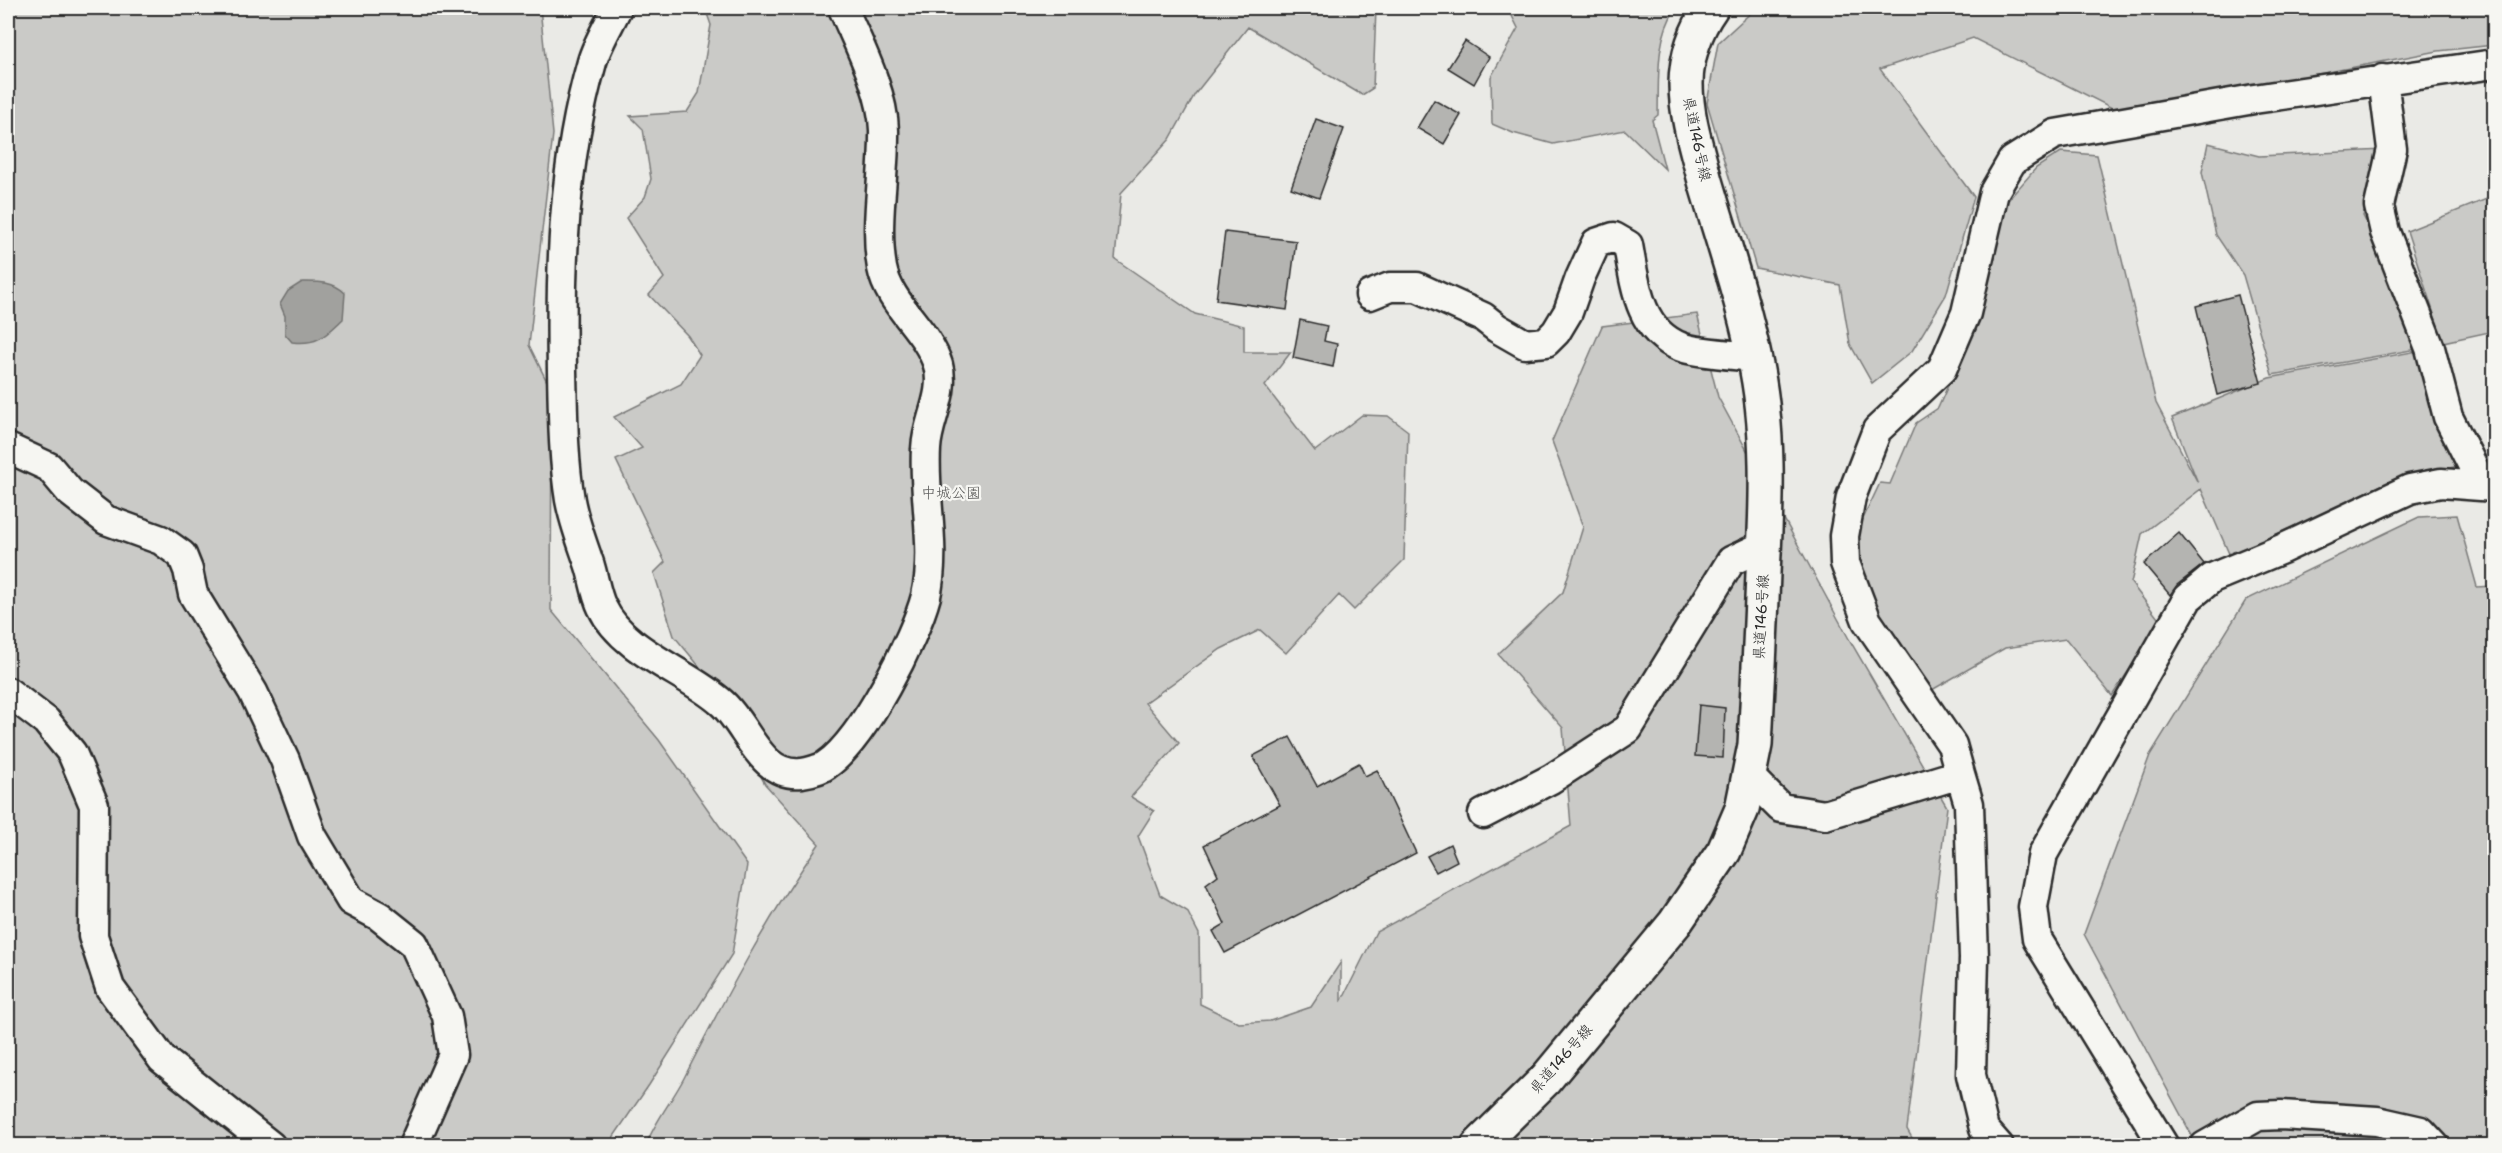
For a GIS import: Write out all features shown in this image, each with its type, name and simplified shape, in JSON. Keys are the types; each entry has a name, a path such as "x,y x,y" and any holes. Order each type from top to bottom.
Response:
{"main road":[{"name":"県道146号線","path":"1478,1146 1545,1080 1675,923 1724,851 1742,809 1750,777 1755,745 1767,485 1763,420 1755,357 1702,170 1691,128 1688,105 1686,84 1690,50 1703,19 1711,8"}],"street":[{"path":"617,8 593,58 576,134 563,232 564,441 570,503 603,610 622,633 657,662 710,692 732,712 764,759 782,772 803,773 826,766 853,737 894,675 926,596 930,557 926,444 936,407 940,379 938,364 890,288 882,271 880,235 884,126 880,104 867,65 843,8"},
{"path":"1999,1146 1984,1130 1971,1075 1974,958 1969,804 1952,746 1867,621 1845,563 1844,536 1851,496 1877,430 1942,369 1966,313 1994,192 2012,161 2055,134 2254,99 2494,64"},
{"path":"2383,80 2392,149 2379,206 2383,223 2430,348 2448,417 2489,487"},
{"path":"1370,295 1390,288 1417,288 1484,317 1497,328 1525,344 1546,342 1556,332 1568,312 1596,243 1614,237 1628,245 1644,315 1662,334 1681,347 1755,357"},
{"path":"8,448 49,467 70,492 106,520 161,540 182,555 193,594 253,692 285,760 312,836 323,855 351,901 379,916 414,944 447,1016 453,1055 413,1146"},
{"path":"2164,1146 2037,939 2033,907 2043,854 2188,598 2212,578 2282,549 2410,489 2441,483 2489,487"},
{"path":"1484,814 1551,779 1628,729 1731,561 1765,545"},
{"path":"8,693 46,721 72,753 94,805 93,936 110,988 162,1059 271,1146"},
{"path":"1750,777 1781,808 1825,815 1960,774"},
{"path":"2205,1146 2258,1116 2281,1115 2377,1121 2421,1131 2435,1146"}],"green space":[{"path":"8,8 540,8 553,134 529,345 552,392 551,610 659,740 747,865 732,954 608,1145 8,1145"},
{"name":"中城公園","path":"705,8 1376,8 1373,88 1362,95 1248,27 1195,94 1170,139 1121,193 1115,259 1195,314 1244,326 1244,352 1291,352 1265,386 1315,451 1362,415 1388,416 1408,431 1404,560 1354,610 1339,595 1286,653 1260,630 1221,649 1145,703 1179,743 1131,797 1154,811 1138,836 1160,895 1187,911 1199,934 1200,1004 1239,1023 1270,1021 1311,1007 1341,962 1341,1002 1376,932 1571,826 1563,728 1498,654 1563,592 1583,527 1552,441 1602,326 1697,314 1718,397 1849,639 1947,807 1907,1129 1916,1145 646,1145 747,959 819,844 765,784 709,678 674,636 654,573 665,562 616,460 642,448 614,417 681,384 700,355 688,336 649,295 664,278 626,218 645,197 651,179 643,129 630,116 687,112 699,93 711,25"},
{"path":"1508,8 1676,8 1669,20 1661,46 1658,115 1652,120 1665,169 1625,130 1553,144 1513,133 1492,124 1491,77 1518,28"},
{"path":"1756,8 2494,8 2494,45 2438,51 2120,112 1973,38 1880,69 1974,197 1946,295 1912,351 1872,383 1850,344 1840,285 1756,268 1707,103 1718,43"},
{"path":"2208,143 2259,156 2384,150 2363,216 2380,248 2417,349 2272,375 2243,275 2216,235 2202,172"},
{"path":"2061,152 2097,155 2156,403 2198,483 2172,418 2269,378 2423,350 2463,465 2390,481 2230,556 2201,489 2142,534 2131,583 2161,622 2112,696 2066,639 2005,648 1932,690 1888,625 1882,627 1852,564 1854,538 1880,483 1890,484 1916,423 1938,408 1974,327 2002,207 2036,168"},
{"path":"2494,196 2494,331 2443,342 2407,231"},
{"path":"2457,515 2477,587 2494,586 2494,1145 2197,1145 2084,934 2150,755 2246,600 2419,517"}],"shaded area":[{"path":"302,282 330,284 345,293 343,319 315,341 301,343 292,342 285,334 285,316 280,304 288,291"}],"building":[{"path":"1465,41 1489,57 1474,84 1448,68"},
{"path":"1434,100 1461,115 1444,144 1417,128"},
{"path":"1316,119 1344,129 1319,198 1291,188"},
{"path":"1225,232 1296,241 1287,310 1216,300"},
{"path":"2238,295 2261,383 2217,395 2196,306"},
{"path":"1300,320 1327,326 1324,341 1337,344 1333,367 1293,358"},
{"path":"2179,533 2204,564 2177,585 2170,595 2144,564"},
{"path":"1699,705 1725,708 1723,758 1695,756"},
{"path":"1290,737 1317,786 1359,763 1365,776 1377,770 1416,853 1225,953 1213,931 1225,924 1206,884 1218,875 1204,845 1280,805 1253,756"},
{"path":"1450,844 1457,861 1436,872 1427,856"}]}
